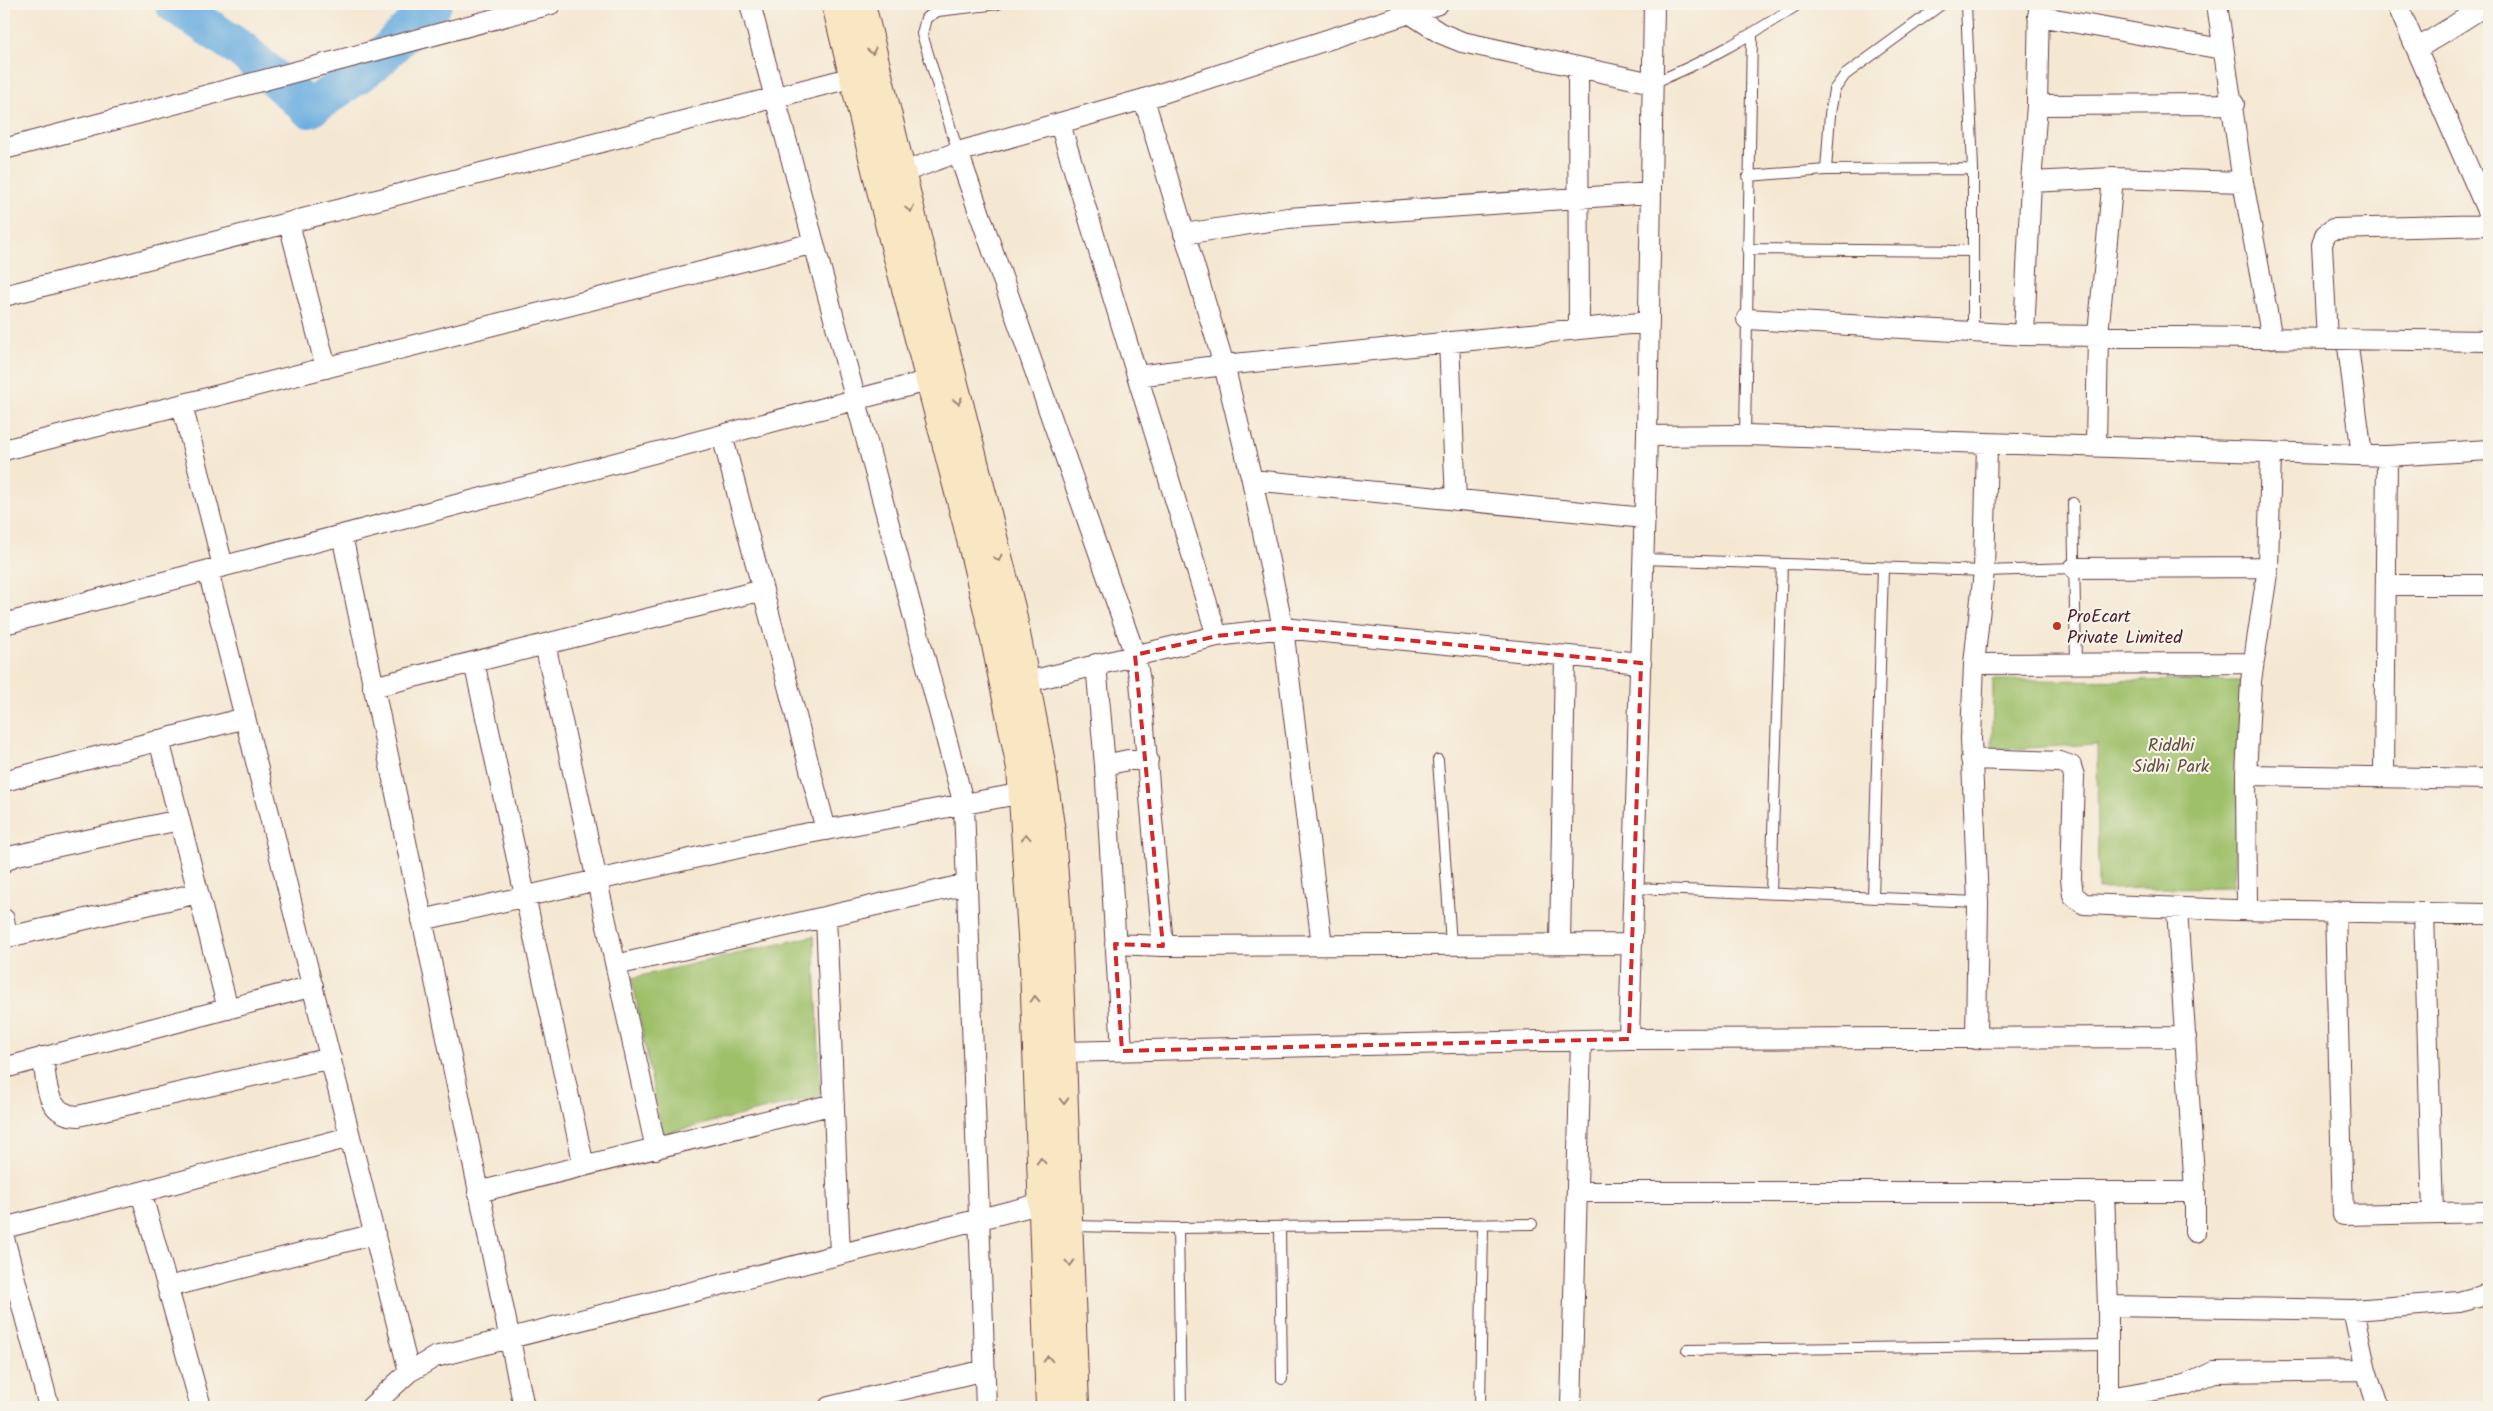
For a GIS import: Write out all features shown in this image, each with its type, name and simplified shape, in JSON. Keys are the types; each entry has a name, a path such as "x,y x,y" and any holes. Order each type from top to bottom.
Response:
{"street":[{"path":"4,149 551,4"},
{"path":"750,4 964,805 986,1407"},
{"path":"836,4 854,77 941,377 1011,608 1026,682 1051,832 1057,920 1062,1052 1050,1407"},
{"path":"861,4 901,173 1021,768 1034,966 1075,1407"},
{"path":"901,173 958,152 1060,124 1144,98 1407,8 1438,4"},
{"path":"1629,1039 1647,436 1654,4"},
{"path":"2217,4 2222,49 2234,104 2243,182 2272,339"},
{"path":"2397,4 2489,215"},
{"path":"2417,49 2487,4 2489,11"},
{"path":"1407,8 1440,34 1462,42 1652,83"},
{"path":"2024,335 2030,182 2037,105 2038,10 2222,49"},
{"path":"1578,67 1579,329"},
{"path":"4,296 854,77"},
{"path":"1144,98 1224,365 1252,480 1283,628 1322,945"},
{"path":"2037,105 2234,104"},
{"path":"1060,124 1217,636"},
{"path":"958,152 1135,655 1140,681 1148,760 1164,946"},
{"path":"2030,182 2113,178 2243,182"},
{"path":"2096,445 2098,334 2113,178"},
{"path":"1184,234 1288,218 1650,193"},
{"path":"290,223 326,368"},
{"path":"2327,339 2322,245 2324,235 2333,229 2489,226"},
{"path":"4,450 814,243"},
{"path":"1747,320 2024,335 2098,334 2272,339 2489,341"},
{"path":"1137,376 1224,365 1649,322"},
{"path":"2347,340 2362,455"},
{"path":"1449,342 1456,500"},
{"path":"4,624 941,377"},
{"path":"182,405 245,718 409,1372"},
{"path":"722,435 826,830"},
{"path":"1647,436 1745,435 2387,456 2489,450"},
{"path":"1976,1039 1978,902 1971,759 1974,664 1984,571 1987,444"},
{"path":"2247,910 2246,775 2252,663 2268,566 2272,452"},
{"path":"2384,777 2387,456"},
{"path":"1252,480 1645,518"},
{"path":"342,535 524,1407"},
{"path":"2074,568 2268,566"},
{"path":"2386,585 2489,585"},
{"path":"373,687 763,590"},
{"path":"1026,682 1217,636 1283,628 1565,657 1641,662"},
{"path":"545,644 656,1148"},
{"path":"1560,944 1565,657"},
{"path":"474,662 584,1166"},
{"path":"1974,664 2252,663"},
{"path":"1096,664 1105,765 1122,1051"},
{"path":"4,781 245,718"},
{"path":"159,740 228,1008"},
{"path":"1971,759 2060,762 2072,766 2074,776 2071,879 2073,895 2084,904 2247,910 2489,914"},
{"path":"1105,765 1128,760 1148,760"},
{"path":"2246,775 2489,779"},
{"path":"422,920 826,830 1023,793"},
{"path":"4,862 13,856 179,820"},
{"path":"616,965 967,884"},
{"path":"5,931 198,893"},
{"path":"2177,908 2195,1192 2195,1232"},
{"path":"2335,911 2343,1215 2489,1212"},
{"path":"2424,913 2433,1213"},
{"path":"826,917 840,1254"},
{"path":"1115,944 1164,946 1632,944"},
{"path":"4,1068 313,986"},
{"path":"1062,1052 1629,1039 2186,1037"},
{"path":"1571,1407 1580,1040"},
{"path":"43,1057 49,1093 55,1108 64,1116 78,1116 331,1058"},
{"path":"478,1192 834,1104"},
{"path":"4,1228 350,1137"},
{"path":"141,1192 201,1407"},
{"path":"1577,1192 2195,1192"},
{"path":"2104,1192 2108,1306 2108,1403 2186,1385 2214,1372 2366,1370"},
{"path":"371,1407 409,1372 435,1357 979,1219 1056,1217"},
{"path":"168,1287 375,1234"},
{"path":"4,1238 49,1407"},
{"path":"2108,1306 2353,1310 2459,1302 2489,1294"},
{"path":"2353,1310 2366,1370 2378,1407"},
{"path":"838,1406 985,1370"}],"lane":[{"path":"958,152 922,34 926,18 938,11 998,4"},
{"path":"1652,83 1684,71 1752,34 1799,4"},
{"path":"1826,170 1830,114 1834,90 1844,75 1942,4"},
{"path":"1966,4 1973,169 1973,332"},
{"path":"1745,435 1748,176 1752,34"},
{"path":"1748,176 1826,170 1973,169"},
{"path":"1747,249 1973,251"},
{"path":"2073,504 2076,663"},
{"path":"1644,559 1984,571 2074,568"},
{"path":"1771,893 1782,564"},
{"path":"1873,898 1883,568"},
{"path":"1438,760 1451,944"},
{"path":"1634,888 1978,902"},
{"path":"1056,1217 1178,1228 1532,1224"},
{"path":"1480,1407 1483,1225"},
{"path":"1280,1227 1282,1379"},
{"path":"1178,1228 1181,1407"},
{"path":"1687,1350 2108,1345"}],"highlighted area":[{"path":"1283,628 1641,663 1629,1039 1122,1051 1115,944 1163,946 1135,655 1217,636"}],"green space":[{"name":"Riddhi Sidhi Park","path":"1993,680 2251,681 2233,887 2098,889 2097,744 1992,750"},
{"path":"814,936 821,1096 662,1134 632,978"}],"waterway":[{"path":"174,4 242,50 309,109 375,63 433,4"}],"place":[{"name":"ProEcart Private Limited","path":"2057,626"}]}
